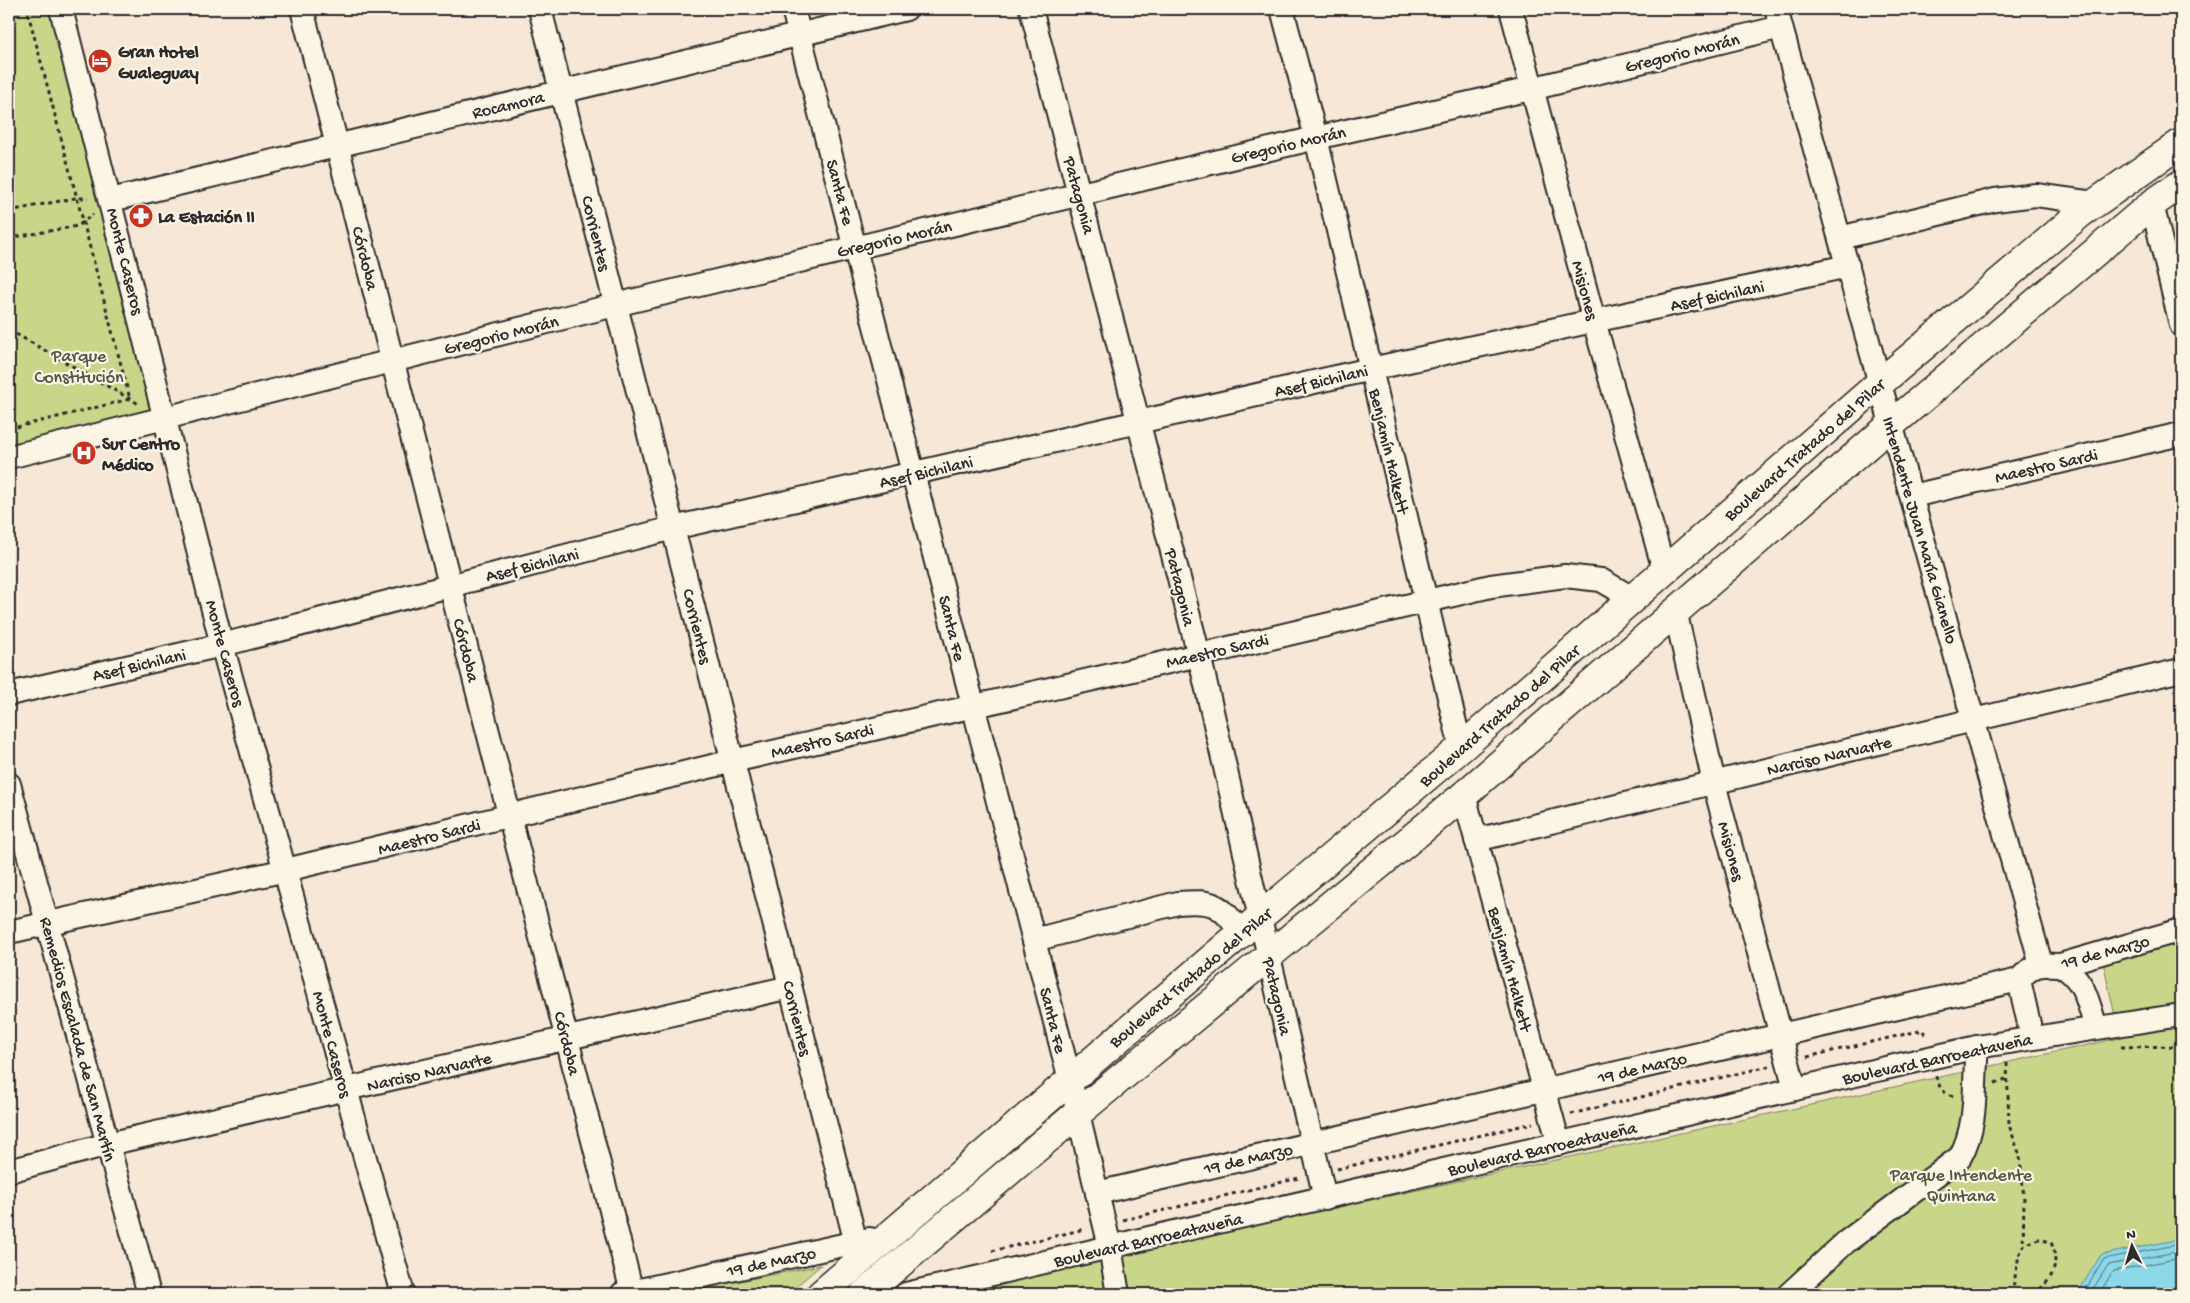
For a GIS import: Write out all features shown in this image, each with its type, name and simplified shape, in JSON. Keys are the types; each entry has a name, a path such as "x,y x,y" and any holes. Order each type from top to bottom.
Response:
{"main road":[{"name":"Boulevard Tratado del Pilar","path":"857,1288 890,1235 974,1162 1461,748 1880,383 2094,203 2181,143"},
{"name":"Boulevard Tratado del Pilar","path":"821,1294 857,1288 995,1184 1464,795 1892,424 2152,204 2181,184"},
{"path":"974,1162 995,1184"}],"street":[{"name":"Monte Caseros","path":"61,9 111,200 222,644 403,1294"},
{"name":"Córdoba","path":"302,9 567,1040 627,1293"},
{"name":"Corrientes","path":"540,9 856,1243"},
{"name":"Santa Fe","path":"793,9 1070,1080 1110,1247 1118,1294"},
{"name":"Rocamora","path":"111,200 906,9"},
{"name":"Patagonia","path":"1031,9 1199,655 1251,925 1269,956 1325,1198"},
{"name":"Benjamín Halkett","path":"1282,9 1316,138 1461,748"},
{"name":"Misiones","path":"1511,9 1594,322 1664,570"},
{"name":"Gregorio Morán","path":"9,457 855,247 1531,89 1779,18"},
{"name":"Intendente Juan María Gianello","path":"1779,18 1974,720 2051,965"},
{"path":"1840,238 1994,200 2036,195 2094,203"},
{"path":"2152,204 2181,325"},
{"name":"Asef Bichilani","path":"9,694 222,644 673,528 1371,369 1848,266"},
{"name":"Maestro Sardi","path":"1912,496 2181,434"},
{"name":"Maestro Sardi","path":"9,932 286,870 732,761 1199,655 1491,586 1565,576 1601,580 1634,599"},
{"name":"Misiones","path":"1676,610 1714,783 1794,1089"},
{"name":"Narciso Narvarte","path":"1476,840 2181,670"},
{"name":"Remedios Escalada de San Martín","path":"9,784 149,1294"},
{"name":"Benjamín Halkett","path":"1464,795 1559,1144"},
{"path":"1034,940 1178,903 1200,901 1224,910 1251,925"},
{"name":"19 de Marzo","path":"1097,1193 2019,980 2027,971 2181,930"},
{"path":"2051,965 2071,971 2079,980 2096,1027"},
{"path":"2019,980 2032,1037"},
{"name":"Narciso Narvarte","path":"9,1170 108,1144 567,1040 790,987"},
{"name":"Boulevard Barroeataveña","path":"906,1294 1977,1047 2181,1015"},
{"path":"1789,1294 1846,1242 1960,1157 1968,1142 1973,1122 1977,1047"},
{"name":"19 de Marzo","path":"627,1293 890,1235"}],"path":[{"path":"9,30 23,9"},
{"path":"27,9 130,399"},
{"path":"9,211 76,198 111,200"},
{"path":"9,238 78,226 111,200"},
{"path":"9,330 166,419"},
{"path":"9,429 130,399"},
{"path":"2112,1047 2181,1046"},
{"path":"2010,1058 2006,1064 2009,1125 2020,1156 2024,1199 2023,1248"},
{"path":"2012,1294 2018,1255 2025,1244 2040,1239 2051,1242 2056,1253 2055,1270 2042,1288 2033,1294"}],"green space":[{"name":"Parque Constitución","path":"9,9 59,9 165,419 9,456"},
{"name":"Parque Intendente Quintana","path":"2181,942 2181,1239 2101,1255 2077,1294 937,1294 2120,1038 2103,962"},
{"path":"821,1265 787,1294 675,1294"}],"water":[{"path":"2181,1239 2181,1294 2077,1294 2101,1255"}],"place":[{"name":"Gran Hotel Gualeguay","path":"100,61"},
{"name":"La Estación II","path":"141,216"},
{"name":"Sur Centro Médico","path":"84,453"}]}
